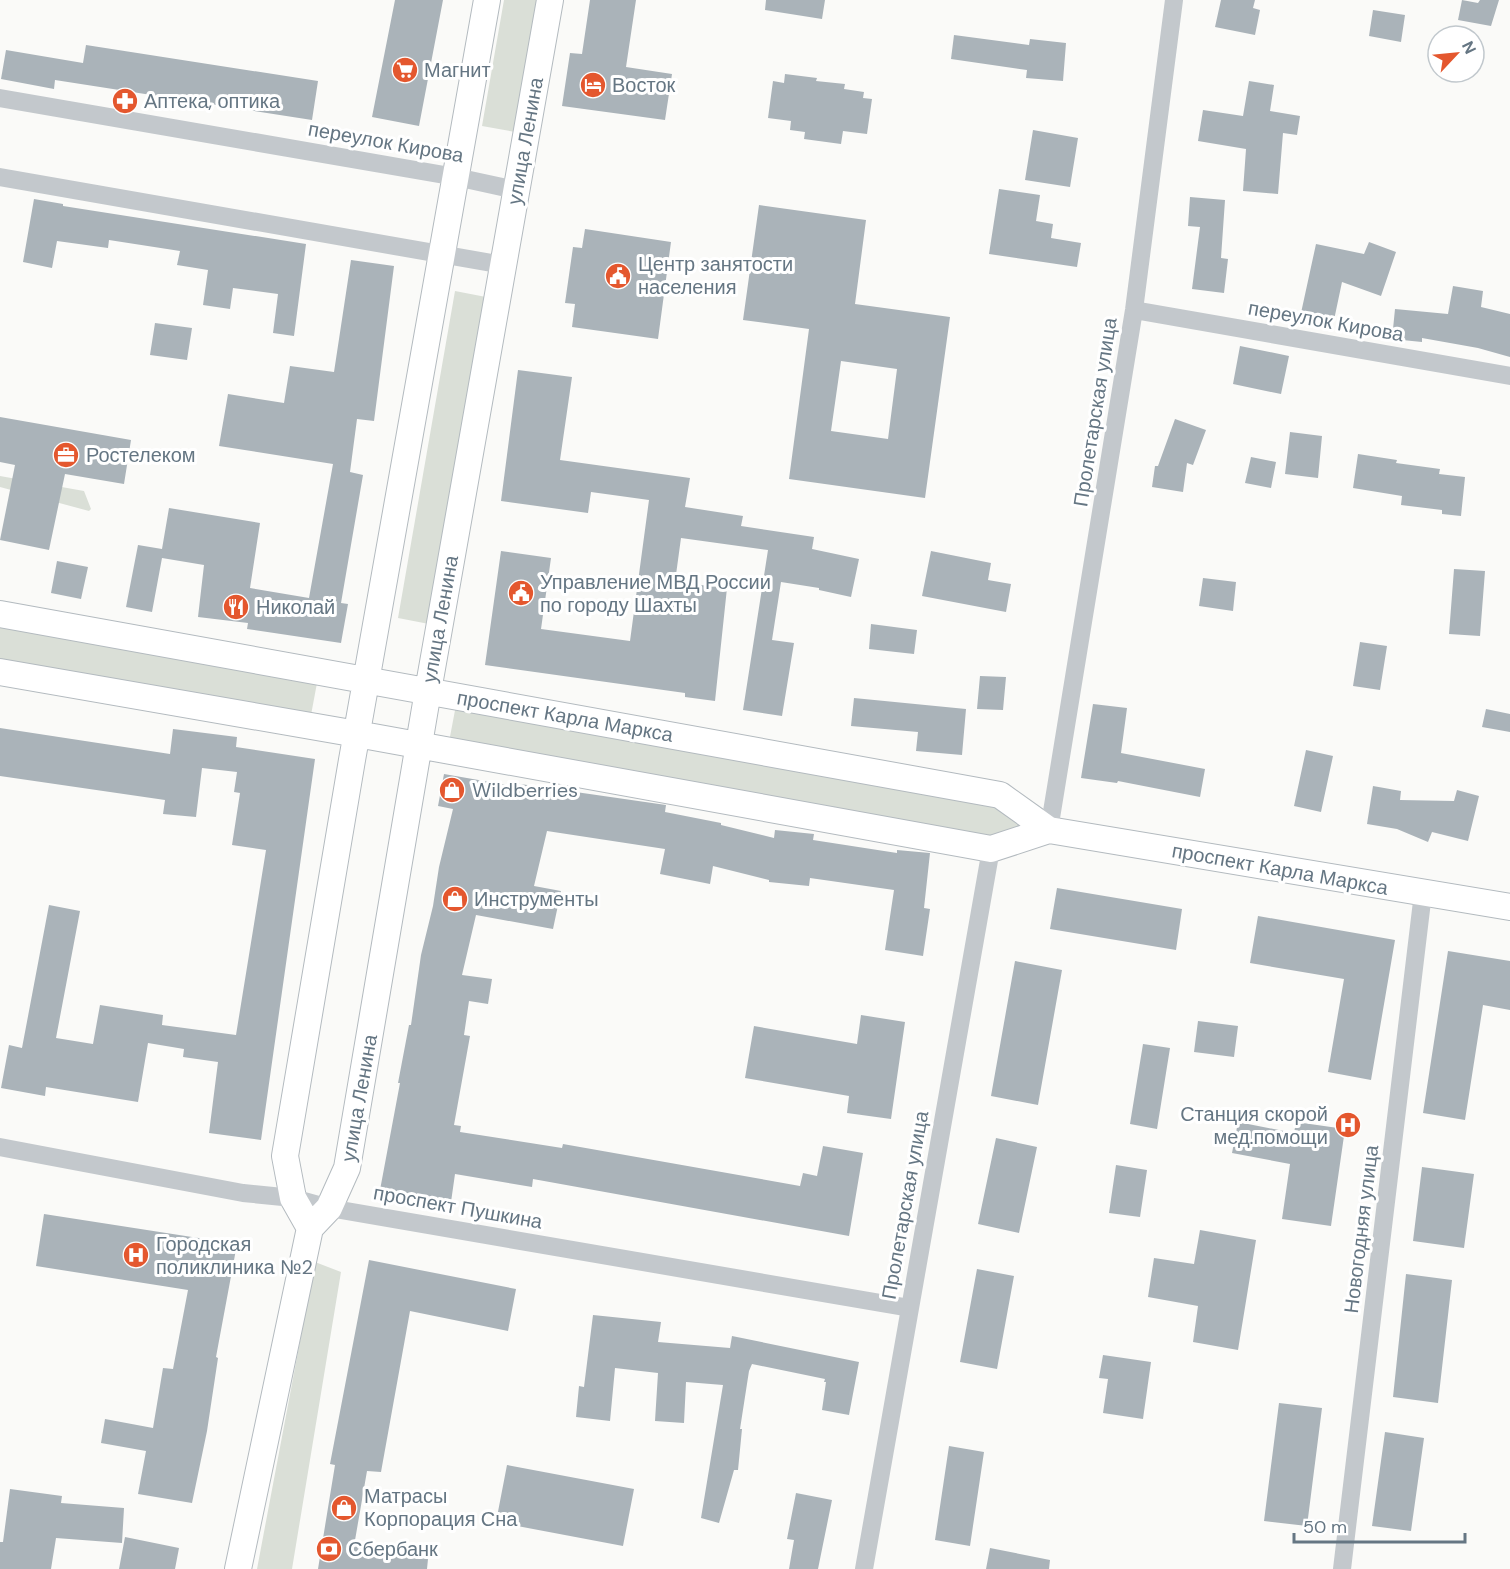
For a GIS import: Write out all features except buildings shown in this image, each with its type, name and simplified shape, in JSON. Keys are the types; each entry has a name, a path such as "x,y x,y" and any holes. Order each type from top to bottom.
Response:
{"main road":[{"path":"238,1569 310,1228 294,1198 285,1156 487,0"},
{"name":"улица Ленина","path":"310,1228 329,1208 347,1168 428,691 550,0"},
{"name":"проспект Карла Маркса","path":"0,614 1000,795 1049,830 1510,907"},
{"name":"проспект Карла Маркса","path":"0,672 419,745 991,849 1049,830"}],"street":[{"name":"Пролетарская улица","path":"1049,830 1134,310 1174,0"},
{"name":"переулок Кирова","path":"0,98 456,177 516,190"},
{"path":"0,177 503,265"},
{"name":"переулок Кирова","path":"1134,310 1510,376"},
{"name":"Пролетарская улица","path":"864,1569 991,849"},
{"name":"Новогодняя улица","path":"1342,1569 1423,893"},
{"name":"проспект Пушкина","path":"0,1147 243,1193 294,1198 329,1208 910,1308"}],"shaded area":[{"path":"504,0 539,0 515,132 482,126"},
{"path":"455,291 486,297 429,624 398,618"},
{"path":"0,476 84,491 91,509 89,511 0,487"},
{"path":"0,627 317,683 311,715 0,659"},
{"path":"456,705 998,802 1036,829 990,844 449,742"},
{"path":"315,1262 341,1272 292,1569 257,1569"}],"place":[{"name":"Магнит","path":"405,70"},
{"name":"Восток","path":"593,85"},
{"name":"Аптека, оптика","path":"125,101"},
{"name":"Центр занятости населения","path":"618,276"},
{"name":"Ростелеком","path":"66,455"},
{"name":"Управление МВД России по городу Шахты","path":"521,593"},
{"name":"Николай","path":"236,607"},
{"name":"Wildberries","path":"452,790"},
{"name":"Инструменты","path":"455,899"},
{"name":"Станция скорой мед.помощи","path":"1348,1125"},
{"name":"Городская поликлиника №2","path":"136,1255"},
{"name":"Матрасы Корпорация Сна","path":"344,1508"},
{"name":"Сбербанк","path":"329,1549"}]}
